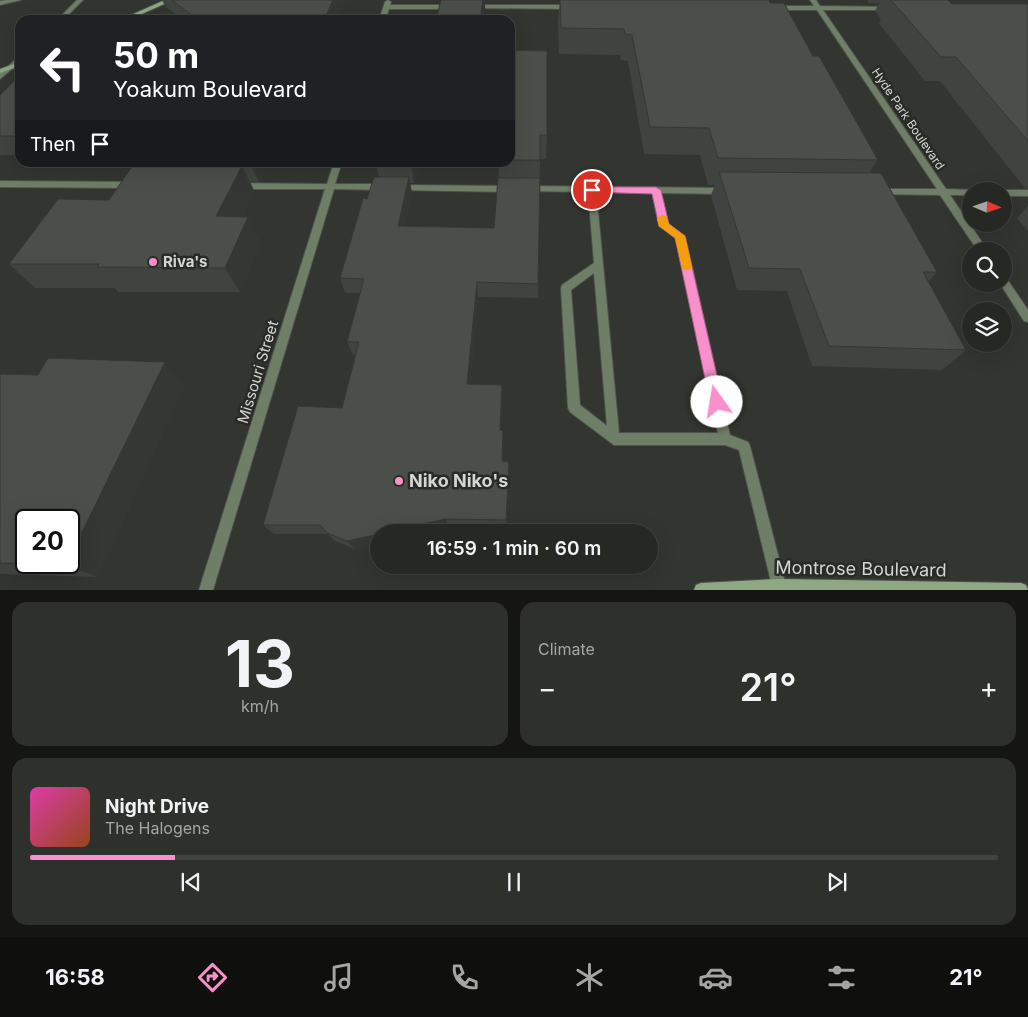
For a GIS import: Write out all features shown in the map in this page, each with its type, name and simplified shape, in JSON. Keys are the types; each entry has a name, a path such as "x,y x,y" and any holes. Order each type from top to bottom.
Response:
{"main road":[{"path":"135,15 170,0"},
{"path":"0,71 15,66"},
{"name":"Montrose Boulevard","path":"701,590 779,586 1022,590"}],"street":[{"path":"0,3 18,0"},
{"path":"65,15 80,0"},
{"name":"Hyde Park Boulevard","path":"813,0 977,242"},
{"path":"383,15 387,3 457,7"},
{"path":"466,7 582,7"},
{"path":"769,8 895,8"},
{"path":"0,77 15,63"},
{"name":"Missouri Street","path":"206,590 336,167"},
{"path":"0,184 145,186"},
{"path":"232,186 733,191"},
{"path":"592,190 614,438"},
{"path":"656,190 664,226 680,236 725,439"},
{"path":"868,192 962,192"},
{"path":"1012,193 1028,193"},
{"path":"598,265 566,288 574,408 614,438 725,439 744,446 779,586"},
{"path":"1011,292 1028,318"}],"building":[{"path":"172,0 333,0 326,15 192,15"},
{"path":"441,0 483,0 481,15 437,15"},
{"path":"560,0 769,0 770,3 784,3 813,56 819,56 878,160 718,158 709,128 650,127 632,35 625,34 624,29 561,28"},
{"path":"891,0 948,0 952,4 1028,4 1028,141 956,57 941,57"},
{"path":"515,50 547,51 547,135 540,135 540,160 515,160"},
{"path":"15,80 15,136 0,136 0,95"},
{"path":"132,167 241,167 216,216 248,217 225,268 97,267 99,264 9,264 58,199 109,200"},
{"path":"719,172 881,173 937,272 923,272 962,343 962,350 829,346 800,269 749,268"},
{"path":"374,177 409,177 398,226 494,228 498,178 540,178 538,284 477,282 467,384 502,385 500,430 503,431 502,461 509,462 506,520 446,519 423,524 370,524 370,536 347,541 327,533 320,525 263,525 298,406 342,408 359,342 347,342 364,279 340,278 363,198 367,199"},
{"path":"48,358 165,362 80,536 80,509 15,509 15,563 0,563 0,374 38,375"}],"slow traffic":[{"path":"662,219 664,226 680,236 687,267"}],"place":[{"name":"Riva's","path":"153,262"},
{"name":"Niko Niko's","path":"399,481"}],"route":[{"path":"592,190 656,190 664,226 680,236 717,402"}]}
